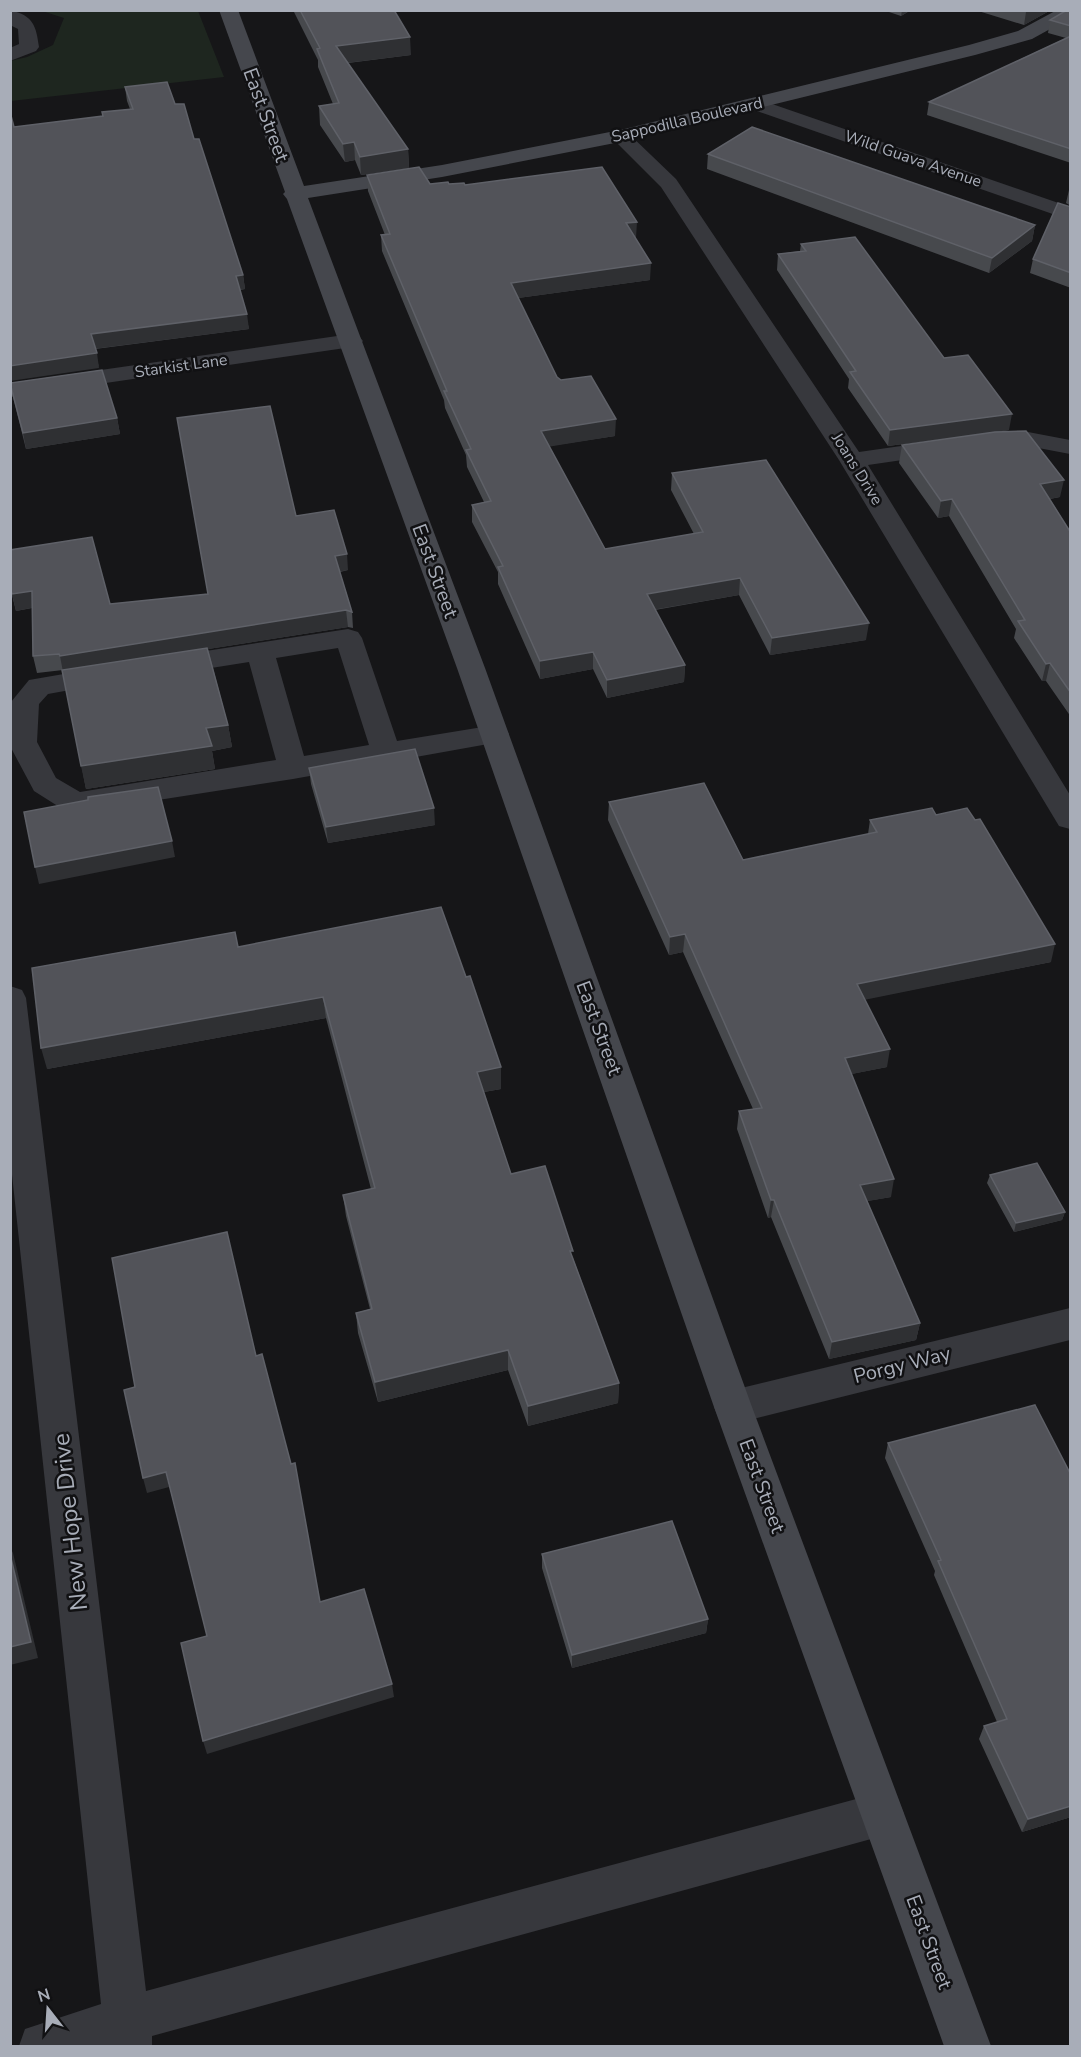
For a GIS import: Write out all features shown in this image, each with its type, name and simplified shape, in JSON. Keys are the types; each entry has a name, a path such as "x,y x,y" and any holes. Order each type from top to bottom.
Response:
{"main road":[{"name":"East Street","path":"228,10 495,734 733,1407 968,2046"},
{"name":"Sappodilla Boulevard","path":"294,194 442,171 620,136 1025,35 1071,11"}],"street":[{"path":"10,16 27,27 29,47 10,55"},
{"name":"Wild Guava Avenue","path":"755,104 1071,214"},
{"name":"Joans Drive","path":"620,136 669,183 852,460 1071,819"},
{"name":"Starkist Lane","path":"10,390 351,341"},
{"path":"852,460 992,440 1028,439 1071,447"},
{"path":"386,752 348,638 39,686 25,702 23,742 44,784 75,803 294,769 495,734"},
{"path":"260,652 294,769"},
{"name":"New Hope Drive","path":"10,998 128,2033"},
{"name":"Porgy Way","path":"733,1407 1071,1324"},
{"path":"42,2046 128,2033 882,1814"}],"shaded area":[{"path":"42,11 198,11 224,77 11,101 10,61 27,57 53,45 64,18"}],"building":[{"path":"300,10 394,10 410,37 336,46 408,149 360,157 354,142 343,144 319,106 339,103 317,49 320,48"},
{"path":"1071,10 1071,26 1050,20"},
{"path":"1071,36 1071,149 929,102"},
{"path":"167,82 175,104 184,104 194,139 199,139 243,275 236,276 247,314 91,334 97,353 10,366 10,112 14,127 103,116 102,112 133,109 125,87"},
{"path":"752,127 1035,225 992,258 708,154"},
{"path":"419,167 430,184 448,182 465,185 602,167 637,222 626,223 651,263 511,283 557,377 561,380 591,376 616,419 541,431 605,549 703,532 672,473 766,460 869,623 772,638 740,578 647,594 685,665 607,680 593,652 540,661 498,567 503,566 472,505 491,501 466,450 471,449 444,391 447,391 381,235 390,234 367,175"},
{"path":"1058,203 1071,207 1071,273 1033,259"},
{"path":"855,237 944,358 968,355 1012,414 890,430 850,372 856,371 778,254 806,251 801,244"},
{"path":"102,370 117,418 23,433 10,383"},
{"path":"270,406 296,516 334,510 347,554 335,556 352,612 346,610 60,656 59,654 33,656 32,591 12,594 10,550 92,537 110,604 208,594 177,418"},
{"path":"1026,431 1064,480 1040,484 1071,533 1071,693 1050,663 1046,664 1018,621 1025,620 952,499 941,501 902,445 995,432"},
{"path":"207,648 228,725 206,728 212,746 81,766 62,670"},
{"path":"415,749 434,808 326,827 309,768"},
{"path":"704,783 743,860 877,832 870,820 932,808 936,815 967,808 975,820 980,819 1055,944 857,984 890,1049 845,1058 894,1179 860,1185 920,1323 832,1342 774,1200 771,1200 739,1111 762,1108 685,934 670,937 609,802"},
{"path":"158,787 172,841 35,867 24,812 88,800 88,797"},
{"path":"441,907 466,977 470,976 501,1067 477,1072 511,1174 545,1166 573,1251 570,1251 619,1383 528,1406 508,1350 375,1382 356,1313 372,1309 343,1195 375,1188 323,997 41,1048 32,968 235,932 238,947"},
{"path":"1037,1163 1065,1212 1016,1223 990,1175"},
{"path":"227,1232 256,1356 262,1354 291,1464 295,1463 320,1602 364,1589 392,1684 203,1741 181,1643 207,1636 166,1472 143,1478 124,1390 135,1387 112,1258"},
{"path":"1035,1405 1071,1475 1071,1806 1028,1819 984,1726 1007,1719 938,1561 941,1560 888,1443"},
{"path":"672,1521 708,1619 572,1655 542,1554"},
{"path":"10,1554 31,1642 10,1647"}]}
